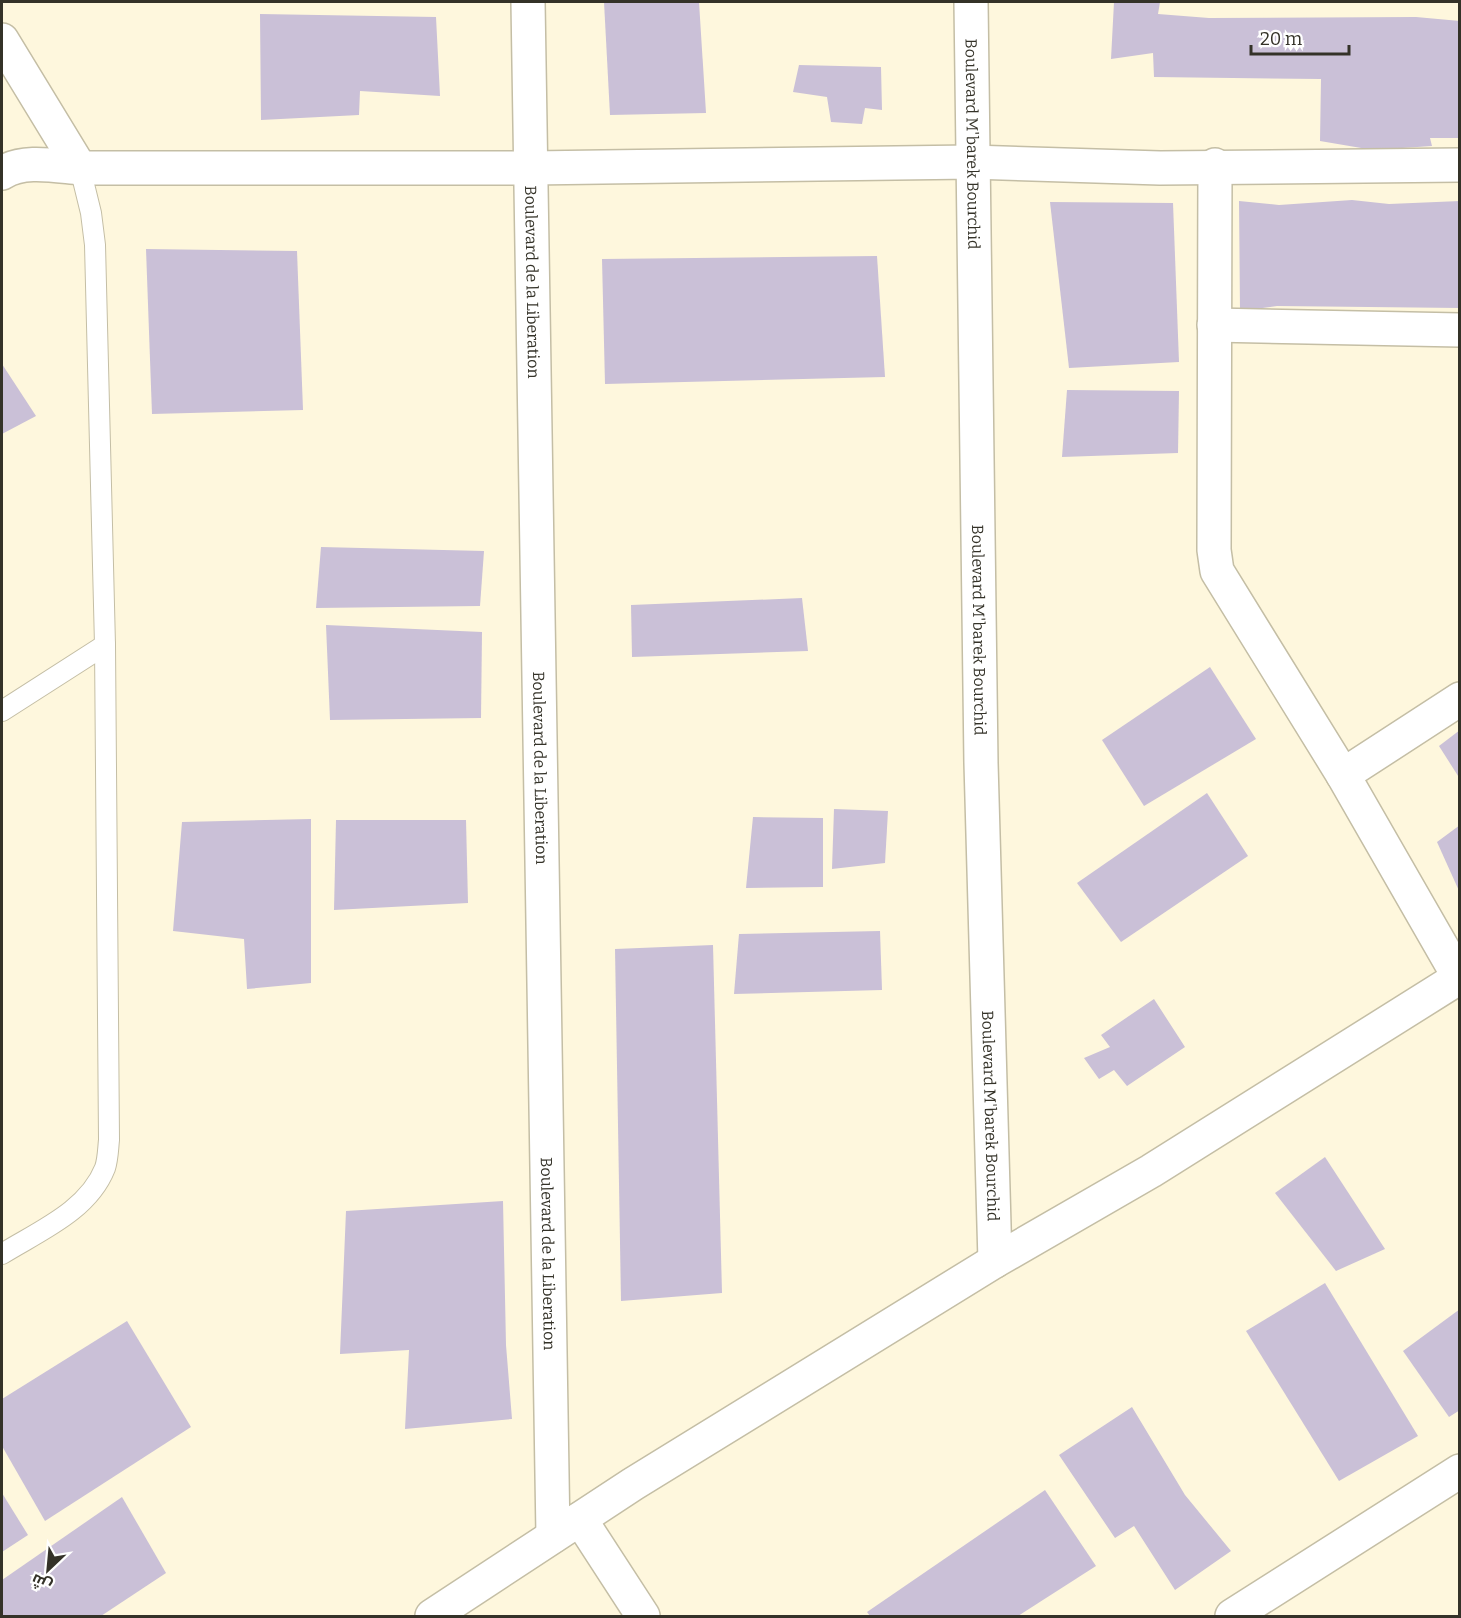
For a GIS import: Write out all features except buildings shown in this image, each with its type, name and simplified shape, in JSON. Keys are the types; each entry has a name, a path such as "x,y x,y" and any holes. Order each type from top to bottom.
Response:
{"street":[{"name":"Boulevard de la Liberation","path":"528,2 566,1528"},
{"name":"Boulevard M'barek Bourchid","path":"971,2 981,751 995,1261"},
{"path":"2,40 80,168"},
{"path":"2,173 23,165 80,168 531,168 972,162 1160,168 1215,165 1460,165"},
{"path":"432,1617 566,1528 995,1261 1151,1171 1459,977 1343,775 1217,571 1214,549 1215,165"},
{"path":"1214,325 1460,330"},
{"path":"1343,775 1460,699"},
{"path":"1232,1617 1460,1471"},
{"path":"566,1528 643,1617"}],"lane":[{"path":"2,1254 73,1210 95,1185 105,1167 109,1140 105,645 95,245 92,213 80,168"},
{"path":"2,711 105,645"}]}
